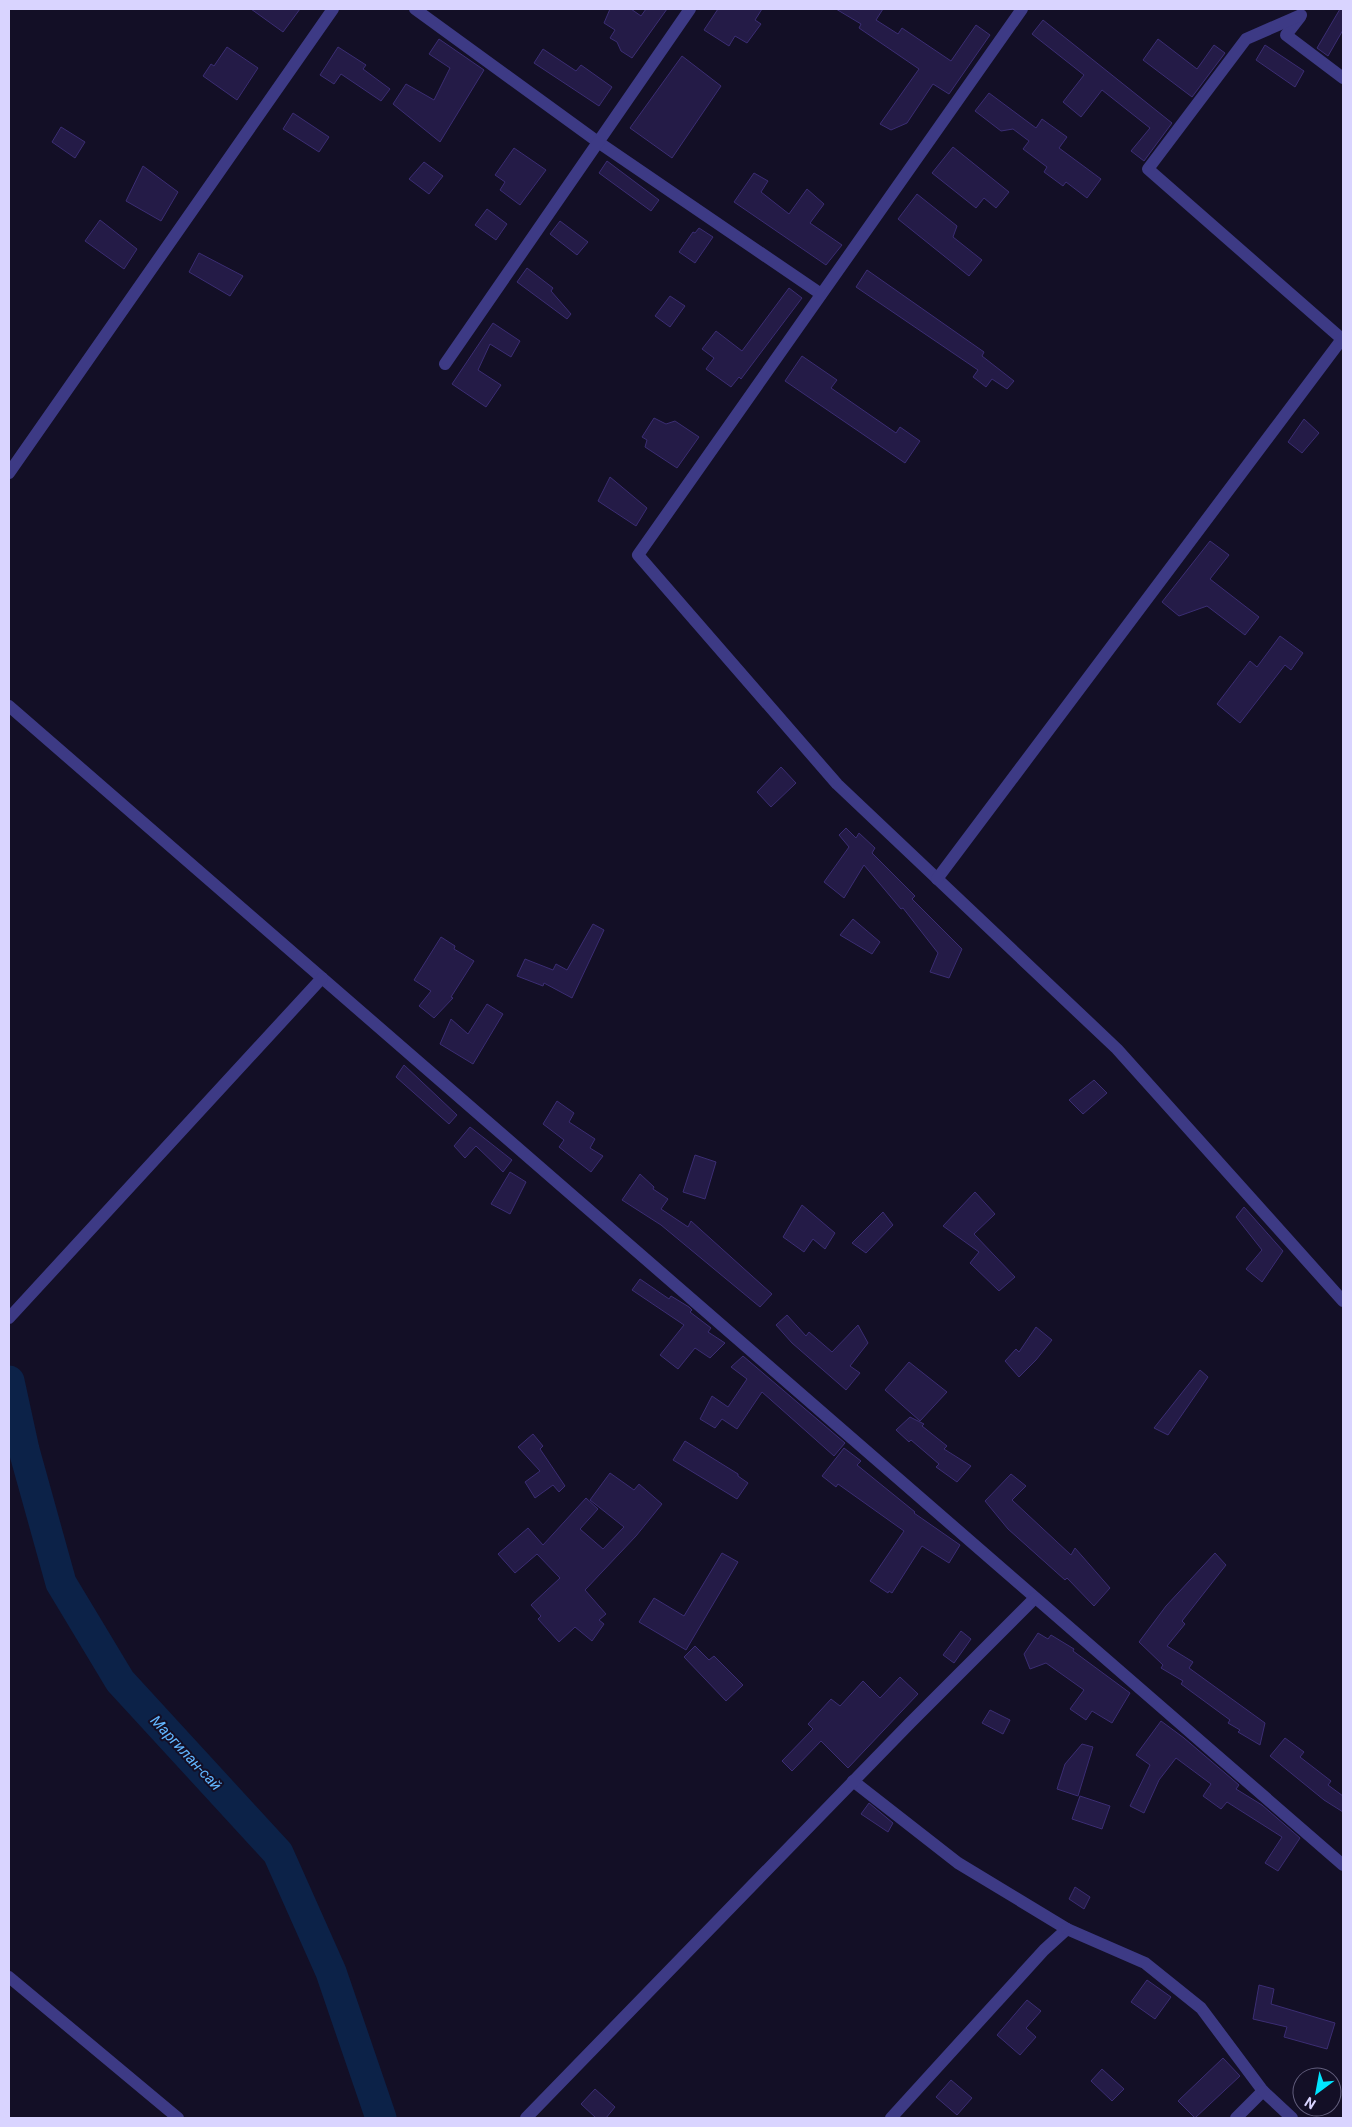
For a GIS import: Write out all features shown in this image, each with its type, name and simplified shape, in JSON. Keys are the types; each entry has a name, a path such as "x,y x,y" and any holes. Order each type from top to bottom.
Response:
{"street":[{"path":"9,473 333,9"},
{"path":"415,9 598,142 821,294"},
{"path":"445,364 690,9"},
{"path":"1022,9 638,555 837,784 1117,1049 1343,1301"},
{"path":"937,879 1342,339 1148,169 1246,39 1304,12"},
{"path":"1304,12 1286,35 1343,78"},
{"path":"9,706 1343,1865"},
{"path":"9,1318 322,978"},
{"path":"526,2118 1035,1598"},
{"path":"853,1782 958,1863 1066,1929 1145,1963 1201,2008 1263,2091 1292,2118"},
{"path":"891,2118 1044,1950 1066,1929"},
{"path":"9,1977 178,2118"},
{"path":"1236,2118 1263,2091"}],"building":[{"path":"251,9 300,9 283,32"},
{"path":"610,9 631,9 641,16 646,9 667,9 632,58 621,51 617,42 610,38 615,30 604,23"},
{"path":"718,9 762,9 755,20 761,24 747,43 735,36 729,46 704,30"},
{"path":"836,9 883,9 876,20 898,34 902,28 951,61 976,25 990,35 949,94 933,84 907,123 891,130 880,124 919,69 859,28 861,24"},
{"path":"1340,9 1343,9 1343,30 1328,56 1317,48"},
{"path":"1043,20 1172,123 1144,161 1131,151 1150,128 1102,90 1081,117 1063,102 1084,75 1032,34"},
{"path":"439,39 484,70 440,142 393,104 406,84 434,100 450,68 429,54"},
{"path":"1158,39 1197,69 1214,45 1225,53 1192,97 1143,60"},
{"path":"1265,45 1304,71 1295,87 1256,60"},
{"path":"227,47 258,68 237,100 203,76 211,64 214,66"},
{"path":"338,47 366,65 363,69 390,89 381,101 341,74 334,84 320,75"},
{"path":"543,49 576,71 581,65 612,87 599,106 534,63"},
{"path":"682,56 721,86 672,158 630,128"},
{"path":"989,93 1036,128 1042,119 1067,137 1059,148 1101,179 1087,198 1066,182 1063,186 1044,172 1047,167 1023,149 1029,141 1013,129 1001,131 975,111"},
{"path":"293,113 329,137 319,152 283,129"},
{"path":"61,127 85,142 75,158 52,142"},
{"path":"953,147 1009,192 996,208 984,198 976,208 932,173"},
{"path":"514,148 546,170 520,205 500,190 505,182 495,175"},
{"path":"607,161 659,200 651,211 599,173"},
{"path":"424,162 443,176 429,194 409,179"},
{"path":"143,166 178,192 161,221 126,201"},
{"path":"754,173 768,181 761,192 789,214 807,189 824,204 810,223 842,245 826,265 734,202"},
{"path":"917,194 957,226 953,237 982,260 969,276 898,219"},
{"path":"487,209 507,224 496,240 475,225"},
{"path":"100,220 137,249 124,269 85,241"},
{"path":"560,221 588,242 577,255 550,234"},
{"path":"699,228 713,237 695,263 679,252 693,232 695,233"},
{"path":"199,253 243,276 230,296 189,272"},
{"path":"527,268 553,288 551,291 571,314 567,319 517,282"},
{"path":"867,270 984,352 982,356 1014,381 1007,389 992,379 986,387 973,377 978,370 856,287"},
{"path":"789,288 802,298 741,379 739,377 731,387 706,369 714,358 702,349 716,331 742,351"},
{"path":"670,296 685,306 670,327 655,316"},
{"path":"493,323 520,341 511,357 490,344 478,370 501,385 486,407 452,384"},
{"path":"802,356 837,380 831,388 896,433 900,427 920,441 905,463 785,381"},
{"path":"654,418 666,424 675,421 699,437 677,468 645,447 647,440 642,437"},
{"path":"1304,419 1319,433 1302,453 1288,442"},
{"path":"610,477 647,508 636,526 598,501"},
{"path":"1210,541 1229,555 1210,579 1259,617 1245,635 1207,606 1179,616 1162,602"},
{"path":"1280,636 1303,653 1291,670 1285,665 1240,723 1217,704 1250,661 1257,667"},
{"path":"781,767 796,783 771,807 757,792"},
{"path":"846,828 856,838 859,833 875,848 872,853 915,896 912,899 962,949 949,978 930,972 938,953 903,908 901,909 864,865 844,898 824,882 849,847 839,835"},
{"path":"853,919 880,942 872,954 840,935"},
{"path":"593,924 604,930 572,998 544,983 543,986 517,976 525,959 553,970 556,964 567,970"},
{"path":"441,937 455,946 454,949 474,961 451,997 453,998 434,1018 419,1006 431,991 414,980"},
{"path":"487,1004 503,1014 473,1064 440,1044 451,1019 468,1034"},
{"path":"404,1065 457,1115 449,1124 396,1077"},
{"path":"1094,1080 1107,1093 1083,1114 1069,1100"},
{"path":"557,1101 574,1113 569,1122 595,1139 590,1148 603,1156 591,1172 559,1147 564,1140 543,1124"},
{"path":"470,1127 512,1160 503,1172 476,1146 465,1158 454,1146"},
{"path":"695,1155 716,1162 705,1199 683,1192"},
{"path":"510,1172 526,1182 510,1214 491,1204"},
{"path":"640,1174 654,1187 653,1189 668,1199 661,1209 688,1227 691,1221 772,1294 760,1307 661,1225 622,1200"},
{"path":"975,1192 995,1214 974,1234 1015,1277 999,1291 970,1263 979,1252 943,1226"},
{"path":"802,1205 835,1233 825,1249 813,1239 804,1252 783,1237"},
{"path":"1244,1207 1283,1251 1262,1282 1246,1269 1262,1250 1236,1217"},
{"path":"883,1212 893,1225 866,1253 852,1243"},
{"path":"640,1279 669,1299 671,1296 689,1307 692,1310 690,1312 711,1328 708,1332 725,1343 710,1358 695,1348 678,1369 660,1355 684,1325 632,1290"},
{"path":"787,1315 806,1336 809,1332 832,1352 858,1325 868,1343 850,1366 860,1373 846,1390 792,1343 776,1325"},
{"path":"1036,1327 1052,1340 1019,1377 1005,1361 1016,1349 1019,1352"},
{"path":"743,1356 845,1443 834,1456 762,1392 737,1429 722,1419 715,1428 700,1419 712,1396 728,1407 747,1379 731,1367"},
{"path":"909,1362 947,1392 920,1421 885,1390"},
{"path":"1200,1370 1208,1377 1168,1435 1154,1428"},
{"path":"910,1417 924,1424 922,1426 947,1446 944,1449 971,1466 957,1482 936,1467 939,1464 896,1430"},
{"path":"533,1434 543,1446 540,1449 565,1486 559,1492 553,1485 535,1498 525,1482 540,1471 518,1447"},
{"path":"685,1441 738,1474 748,1483 737,1499 673,1460"},
{"path":"844,1448 861,1461 857,1465 914,1513 960,1545 949,1563 922,1546 892,1593 889,1591 888,1593 870,1581 904,1531 838,1484 836,1487 822,1476"},
{"path":"610,1473 634,1490 639,1484 662,1504 636,1536 585,1590 606,1614 599,1620 604,1624 592,1641 575,1627 559,1642 538,1619 541,1616 531,1605 560,1578 537,1554 515,1573 498,1554 528,1528 543,1545 586,1498 598,1509 580,1529 603,1549 624,1527 590,1500"},
{"path":"1011,1474 1026,1486 1012,1500 1071,1555 1075,1548 1110,1588 1094,1606 1067,1578 1065,1580 1008,1529 985,1501"},
{"path":"722,1553 738,1562 686,1650 639,1622 654,1598 684,1616"},
{"path":"1215,1553 1226,1565 1182,1621 1185,1624 1167,1646 1193,1662 1189,1668 1265,1723 1260,1745 1238,1732 1240,1730 1228,1723 1230,1720 1181,1684 1183,1681 1161,1668 1163,1665 1139,1642 1166,1606"},
{"path":"961,1631 971,1639 954,1663 943,1655"},
{"path":"1038,1633 1048,1639 1051,1635 1074,1649 1073,1651 1130,1693 1112,1723 1092,1711 1086,1720 1070,1709 1084,1690 1046,1663 1030,1669 1024,1654"},
{"path":"695,1646 709,1660 714,1656 743,1685 726,1701 684,1657"},
{"path":"900,1677 918,1694 848,1768 821,1741 792,1771 782,1761 813,1729 808,1724 831,1699 840,1706 863,1681 880,1698"},
{"path":"990,1710 1010,1720 1003,1734 982,1723"},
{"path":"1161,1721 1239,1785 1236,1789 1262,1805 1300,1838 1278,1871 1265,1863 1282,1837 1227,1802 1221,1809 1203,1796 1211,1784 1176,1758 1159,1780 1144,1813 1130,1806 1150,1765 1136,1755"},
{"path":"1285,1738 1304,1752 1300,1757 1331,1781 1328,1785 1343,1796 1343,1812 1324,1800 1270,1756"},
{"path":"1082,1744 1093,1747 1078,1796 1057,1789 1065,1764"},
{"path":"1080,1796 1110,1806 1102,1829 1072,1819"},
{"path":"869,1803 893,1823 888,1832 861,1814"},
{"path":"1075,1887 1090,1897 1084,1909 1069,1899"},
{"path":"1147,1980 1171,1997 1155,2019 1131,2002"},
{"path":"1259,1985 1274,1989 1271,2004 1335,2023 1327,2049 1284,2037 1287,2027 1253,2019"},
{"path":"1027,2000 1041,2011 1026,2028 1036,2037 1020,2055 997,2035"},
{"path":"1223,2058 1240,2076 1195,2118 1178,2101"},
{"path":"1102,2069 1124,2089 1112,2101 1091,2081"},
{"path":"951,2080 972,2098 957,2115 936,2097"},
{"path":"595,2089 615,2107 606,2118 596,2118 581,2104"}],"waterway":[{"name":"Маргилан-сай","path":"9,1381 24,1450 61,1583 120,1681 278,1853 331,1972 381,2118"}]}
